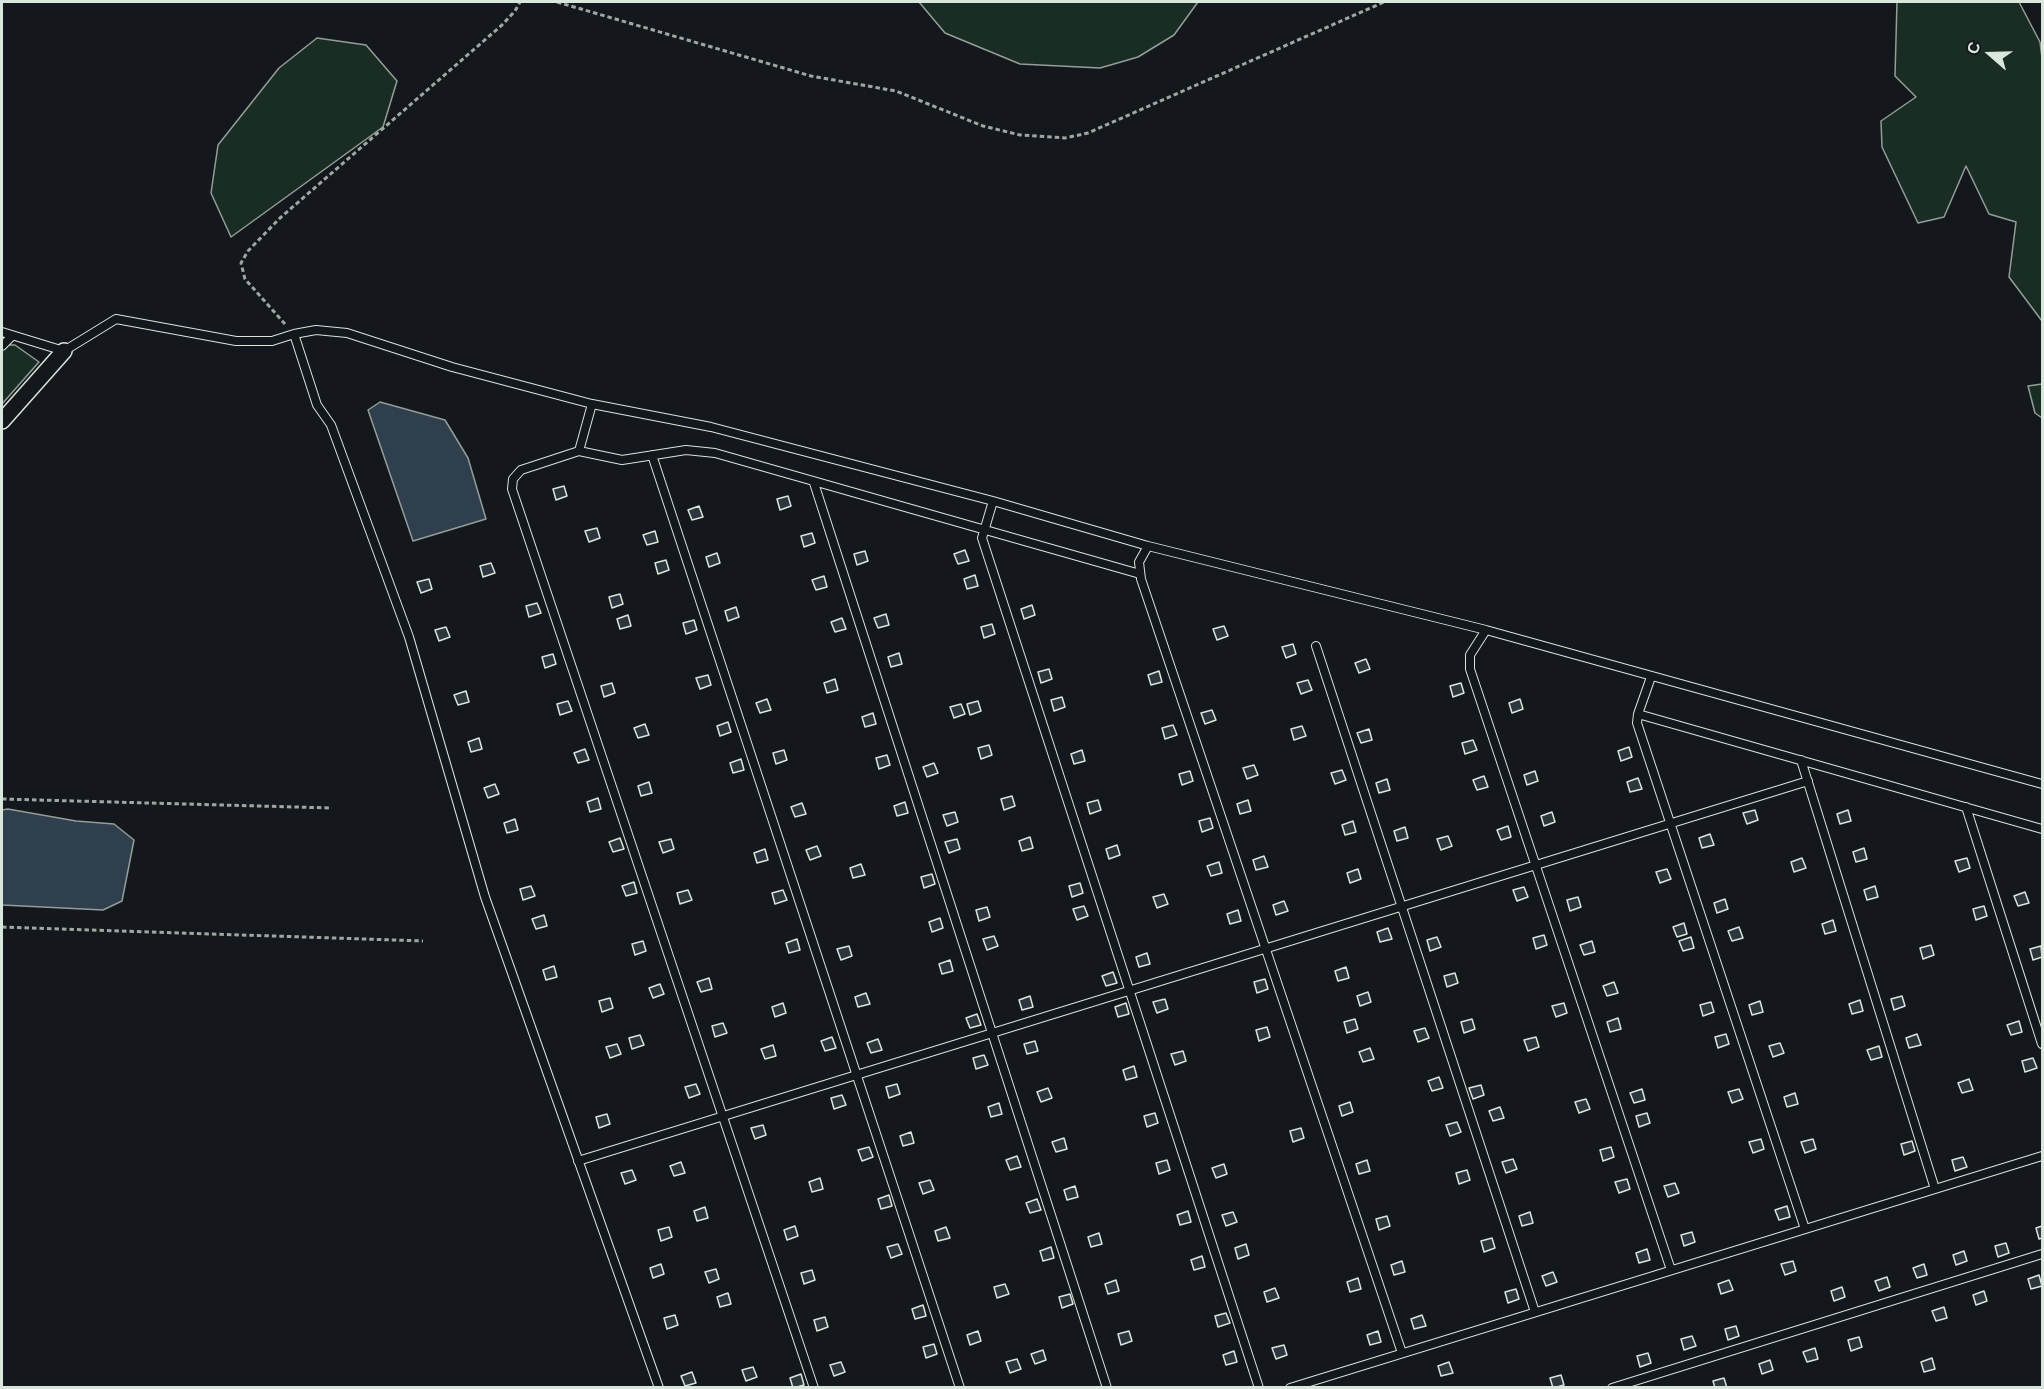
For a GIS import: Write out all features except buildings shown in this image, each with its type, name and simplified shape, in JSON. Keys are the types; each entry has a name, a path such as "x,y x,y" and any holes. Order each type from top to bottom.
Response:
{"street":[{"path":"2,421 64,351"}],"lane":[{"path":"2,332 11,337 64,351 116,319 237,341 272,341 316,330 347,333 452,367 592,404 711,427 993,501 1148,546 1486,630 2043,784"},
{"path":"294,334 317,405 331,425 410,637 485,897 658,1388"},
{"path":"2,346 11,337"},
{"path":"579,451 592,404"},
{"path":"814,1388 512,489 513,479 521,470 579,451 622,460 686,450 715,453 1140,574"},
{"path":"652,455 960,1388"},
{"path":"814,483 1107,1388"},
{"path":"993,501 982,538 1258,1388"},
{"path":"1148,546 1139,562 1140,574 1402,1353"},
{"path":"1486,630 1470,655 1470,669 1671,1270"},
{"path":"1316,646 1535,1312"},
{"path":"1651,677 1637,723 1805,1229"},
{"path":"1638,714 2043,829"},
{"path":"1801,760 1935,1189"},
{"path":"578,1161 1808,781"},
{"path":"1966,807 2043,1044"},
{"path":"1290,1388 2043,1156"},
{"path":"1612,1388 2043,1254"}],"path":[{"path":"294,334 245,279 241,263 248,251 280,218 502,25 520,2"},
{"path":"557,2 811,76 896,91 983,126 1020,135 1065,138 1088,133 1384,2"},
{"path":"2,799 332,808"},
{"path":"2,927 423,941"}],"green space":[{"path":"919,2 1198,2 1174,35 1138,57 1100,68 1020,64 945,33"},
{"path":"1897,2 2019,2 2040,42 2042,58 2042,321 2009,277 2016,222 1989,214 1966,166 1944,217 1918,223 1882,147 1881,121 1916,97 1895,76"},
{"path":"317,38 366,45 397,81 383,127 231,237 211,193 218,145 279,68"},
{"path":"6,345 15,345 39,362 2,404 2,349"},
{"path":"2042,384 2042,418 2035,413 2028,386"}],"water":[{"path":"380,402 445,420 468,458 486,519 413,541 368,410"},
{"path":"8,809 76,821 114,824 134,840 122,901 103,910 2,905 2,810"}]}
